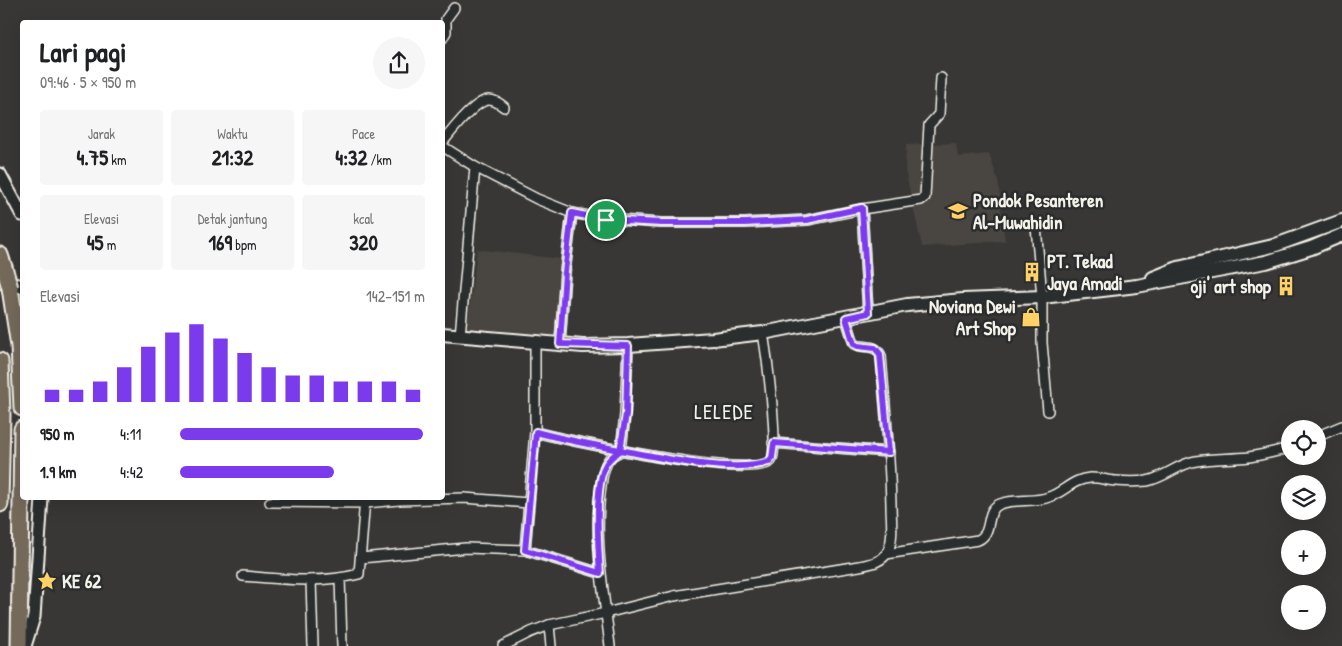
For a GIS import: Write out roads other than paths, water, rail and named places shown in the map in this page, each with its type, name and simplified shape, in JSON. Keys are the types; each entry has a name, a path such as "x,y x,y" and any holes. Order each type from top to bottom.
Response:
{"highway":[{"path":"7,276 19,346 20,367"},
{"path":"0,361 2,414 0,504"},
{"path":"19,646 21,500"}],"main road":[{"path":"1137,286 1164,272 1261,249 1307,235 1342,221"},
{"path":"445,334 535,343 628,346 713,339 763,333 928,302 1042,297 1137,286 1266,262 1311,248 1342,235"},
{"path":"1261,249 1266,262"}],"street":[{"path":"445,34 446,19 454,8"},
{"path":"445,147 476,167 537,199 572,213 606,220 661,223 745,223 807,220 862,208 921,200 926,197 929,125 938,114 940,78"},
{"path":"445,141 466,116 486,100 496,101 504,107"},
{"path":"460,336 476,167"},
{"path":"0,174 20,211"},
{"path":"862,208 868,313"},
{"path":"560,344 565,272 572,213"},
{"path":"1036,226 1042,297 1042,342 1048,411"},
{"path":"503,646 548,625 683,594 859,566 879,561 886,554 891,541 889,452 880,354 875,348 854,344 846,318"},
{"path":"536,432 664,459 724,466 755,465 770,462 774,443 770,379 763,333"},
{"path":"525,550 536,432 535,343"},
{"path":"620,451 626,414 628,346"},
{"path":"1326,433 1342,426"},
{"path":"774,443 889,452"},
{"path":"886,554 978,540 987,533 995,507 1002,503 1036,501 1050,497 1082,479 1091,478 1116,482 1148,480 1196,461 1250,457 1281,450"},
{"path":"610,646 600,573 598,516 605,465 611,456 620,451"},
{"path":"445,499 464,498 529,503"},
{"path":"26,646 34,616 42,500"},
{"path":"243,576 311,580 340,578 359,574 365,500"},
{"path":"270,502 399,500"},
{"path":"361,558 466,548 525,550 600,573"},
{"path":"340,578 342,646"},
{"path":"311,580 313,646"},
{"path":"548,625 551,646"}],"place":[{"name":"Pondok Pesanteren Al-Muwahidin","path":"958,211"},
{"name":"PT. Tekad Jaya Amadi","path":"1032,272"},
{"name":"oji' art shop","path":"1286,286"},
{"name":"Noviana Dewi Art Shop","path":"1031,317"},
{"name":"KE 62","path":"47,581"}],"district":[{"name":"LELEDE","path":"724,411"}]}
